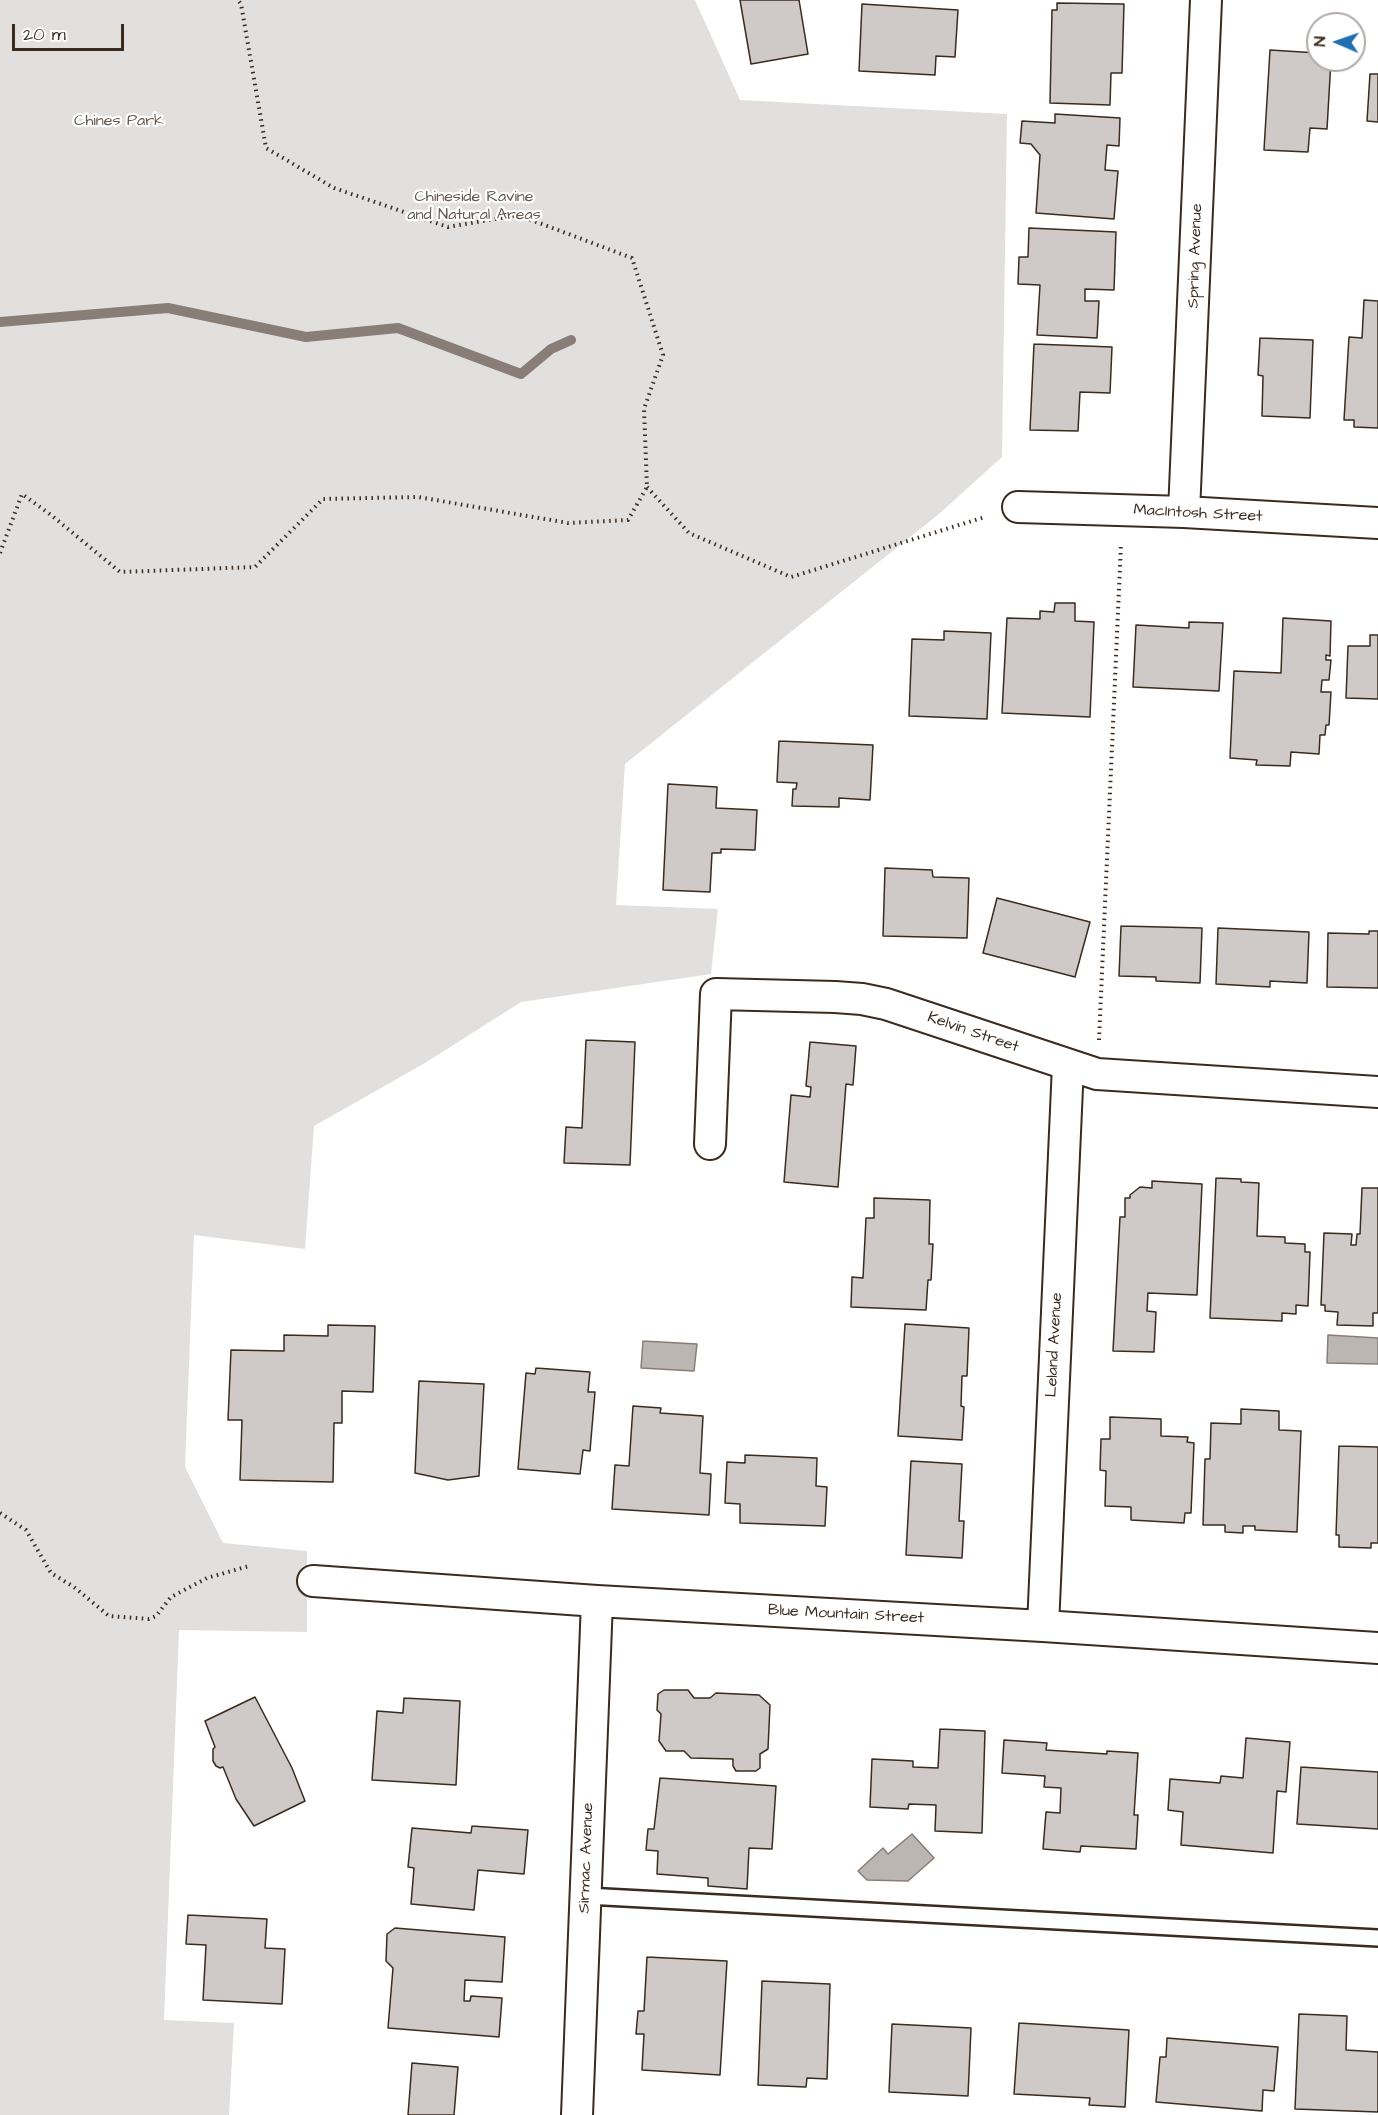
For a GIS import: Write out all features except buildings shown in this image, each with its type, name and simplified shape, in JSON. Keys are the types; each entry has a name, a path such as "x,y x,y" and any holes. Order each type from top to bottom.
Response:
{"street":[{"name":"Spring Avenue","path":"1184,512 1206,0"},
{"name":"MacIntosh Street","path":"1018,507 1184,512 1378,523"},
{"name":"Kelvin Street","path":"710,1144 716,994 862,999 886,1004 1097,1074 1378,1092"},
{"name":"Leland Avenue","path":"1042,1626 1068,1065"},
{"name":"Blue Mountain Street","path":"313,1581 597,1601 1378,1648"},
{"name":"Sirmac Avenue","path":"577,2115 597,1601"}],"lane":[{"path":"586,1896 1378,1938"}],"path":[{"path":"0,553 22,494 51,515 120,573 255,567 323,499 418,497 568,523 627,520 647,486 644,409 663,355 632,258 518,214 448,227 334,188 266,148 241,4 238,0"},
{"path":"647,486 689,533 791,577 1018,507"},
{"path":"1097,1074 1123,510"},
{"path":"0,1513 26,1530 51,1573 74,1587 109,1616 149,1619 156,1616 171,1597 207,1578 249,1566"}],"green space":[{"path":"0,0 695,0 740,100 1007,114 1002,457 939,514 625,764 616,905 718,909 711,974 521,1002 425,1063 314,1126 305,1249 194,1235 185,1467 223,1543 307,1551 307,1632 179,1630 164,2020 234,2023 229,2115 0,2115"}],"shaded area":[{"path":"1328,1335 1378,1338 1378,1364 1327,1363"},
{"path":"643,1341 697,1344 694,1371 641,1368"},
{"path":"912,1834 934,1858 908,1881 867,1880 858,1871 883,1848 888,1854"}],"waterway":[{"path":"0,322 168,308 306,337 398,328 521,374 551,349 571,340"}],"park label":[{"name":"Chines Park","path":"119,122"},
{"name":"Chineside Ravine and Natural Areas","path":"474,207"}]}
